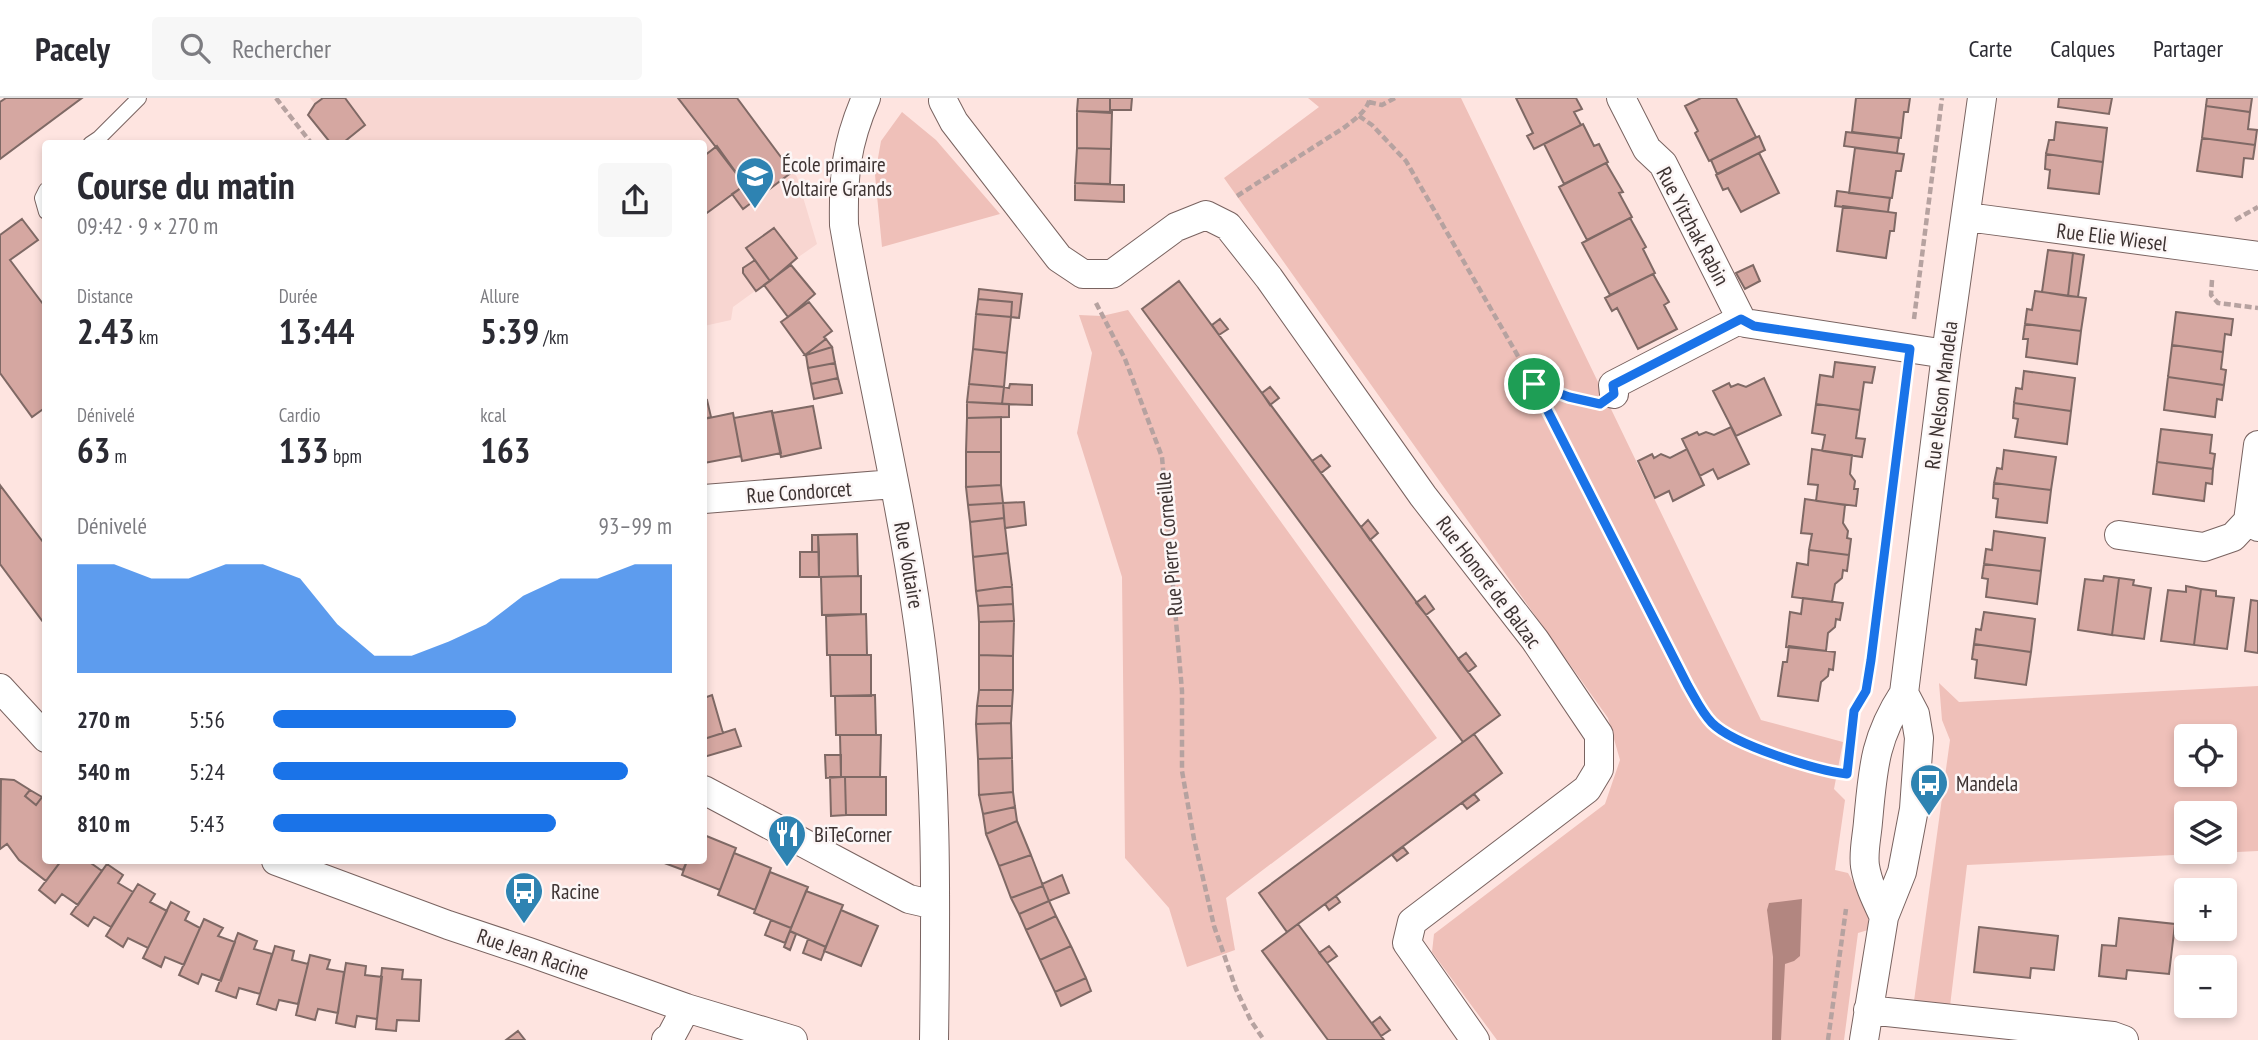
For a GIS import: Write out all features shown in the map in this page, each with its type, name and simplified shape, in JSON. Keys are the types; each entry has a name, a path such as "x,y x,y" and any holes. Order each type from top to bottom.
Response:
{"street":[{"name":"Rue Voltaire","path":"866,98 849,146 843,177 844,225 919,624 931,762 935,905 934,1040"},
{"name":"Rue Yitzhak Rabin","path":"1621,98 1647,149 1663,164 1741,319"},
{"name":"Rue Nelson Mandela","path":"1884,916 1871,889 1864,863 1877,744 1889,716 1904,693 1982,98"},
{"path":"942,99 954,122 1059,258 1083,274 1112,274 1177,228 1206,215"},
{"name":"Rue Honoré de Balzac","path":"1206,215 1228,226 1269,278 1423,496 1535,640 1600,735 1600,769 1587,789 1412,922 1407,943 1475,1040"},
{"name":"Rue Elie Wiesel","path":"1967,217 2258,256"},
{"path":"1614,394 1613,385 1741,319 1754,326 1947,354"},
{"path":"2119,535 2204,547 2233,537 2253,524 2258,444"},
{"name":"Rue Condorcet","path":"707,499 894,484"},
{"path":"0,689 42,734"},
{"name":"Rue Nelson Mandela","path":"1864,1040 1884,916 1902,872 1914,809 1919,738 1915,714 1904,693"},
{"path":"707,792 909,899 935,905"},
{"name":"Rue Jean Racine","path":"284,864 448,925 686,1008 793,1040"},
{"path":"666,1040 671,1036 686,1008"},
{"path":"1868,1010 2100,1035 2124,1040"}],"lane":[{"path":"96,140 139,98"}],"path":[{"path":"276,98 309,140"},
{"path":"1206,215 1226,205 1245,189 1359,116 1370,100 1382,105 1395,98"},
{"path":"1852,723 1854,711 1866,691 1871,660 1942,98"},
{"path":"1359,116 1378,131 1406,161 1534,384 1688,686 1711,722 1725,733 1782,758 1847,774"},
{"name":"Rue Pierre Corneille","path":"1083,274 1125,359 1162,457 1182,691 1182,771 1191,825 1214,926 1236,989 1251,1021 1264,1040"},
{"path":"1534,384 1569,397 1600,404 1614,394"},
{"path":"1828,1040 1847,901"}],"shaded area":[{"name":"École primaire Voltaire Grands","path":"310,98 737,98 797,177 817,244 733,307 731,320 707,325 707,140 328,140 308,115 315,104"},
{"path":"1308,98 1461,98 1761,720 1843,742 1834,789 1845,800 1835,870 1848,873 1868,909 1868,930 1858,933 1844,1040 1497,1040 1432,952 1434,934 1605,804 1620,760 1608,718 1224,178 1319,107"},
{"path":"902,112 936,140 1000,214 882,247 875,175 881,141"},
{"path":"1128,310 1437,738 1226,898 1235,950 1187,967 1169,908 1125,858 1122,577 1077,433 1092,353 1079,315 1102,316"},
{"path":"1939,683 1959,702 2258,686 2258,851 2237,852 2237,801 2174,801 2174,855 1967,865 1950,1006 1914,1001 1950,740 1942,720"},
{"path":"1802,899 1800,956 1785,964 1781,1040 1772,1040 1773,957 1767,910 1769,903"}],"building":[{"path":"6,98 82,98 0,159 0,102"},
{"path":"323,98 345,98 365,125 346,140 328,140 308,115"},
{"path":"678,98 737,98 792,172 743,209 732,194 745,185"},
{"path":"1078,98 1110,98 1110,113 1077,111"},
{"path":"1110,98 1132,98 1131,110 1110,110"},
{"path":"1516,98 1576,98 1582,109 1574,112 1581,125 1534,149 1527,136 1533,133"},
{"path":"1701,98 1736,98 1756,137 1709,161 1685,106"},
{"path":"1856,98 1910,98 1908,112 1904,112 1901,138 1852,132"},
{"path":"2059,98 2112,98 2109,114 2058,107"},
{"path":"2207,98 2252,98 2250,112 2206,106"},
{"path":"2206,106 2250,112 2248,129 2257,130 2255,145 2202,138"},
{"path":"1077,111 1112,112 1111,149 1077,148"},
{"path":"2056,122 2107,128 2103,162 2046,154 2049,140 2054,140"},
{"path":"1583,124 1594,146 1599,144 1608,162 1564,184 1544,144"},
{"path":"1846,132 1899,138 1897,153 1844,146"},
{"path":"1759,136 1765,150 1717,174 1711,160"},
{"path":"2202,138 2255,145 2253,159 2244,158 2242,177 2197,171"},
{"path":"717,146 745,185 707,213 707,154"},
{"path":"1077,148 1111,149 1110,184 1075,183"},
{"path":"1855,148 1904,154 1901,171 1896,171 1892,198 1849,193"},
{"path":"1759,153 1779,193 1741,212 1728,188 1723,190 1716,175"},
{"path":"2046,154 2103,162 2099,194 2048,188 2050,170 2045,169"},
{"path":"1606,163 1623,192 1619,193 1632,217 1587,240 1559,187"},
{"path":"1075,183 1124,185 1124,202 1075,200"},
{"path":"1837,191 1890,198 1888,212 1835,206"},
{"path":"1843,206 1896,213 1886,258 1837,251"},
{"path":"1630,218 1646,247 1643,249 1655,273 1610,295 1582,243"},
{"path":"22,219 38,240 10,260 42,303 42,410 32,417 0,373 0,235"},
{"path":"774,228 797,258 770,281 746,248"},
{"path":"2048,250 2073,253 2068,296 2042,292"},
{"path":"2073,253 2084,255 2078,297 2068,296"},
{"path":"755,260 770,281 756,291 743,273 743,268"},
{"path":"791,265 815,294 788,317 764,285"},
{"path":"1753,265 1760,281 1745,289 1736,273"},
{"path":"1653,274 1669,302 1664,305 1677,329 1638,349 1617,308 1612,311 1605,298"},
{"path":"1179,281 1500,715 1463,742 1142,309"},
{"path":"979,289 1022,294 1019,318 1011,317 1012,302 978,299"},
{"path":"2035,291 2086,298 2081,331 2025,324 2027,309 2032,310"},
{"path":"978,299 1012,302 1011,317 976,314"},
{"path":"809,302 832,331 805,355 781,322"},
{"path":"2176,312 2233,319 2231,335 2225,334 2223,352 2172,345"},
{"path":"976,314 1011,317 1007,353 973,349"},
{"path":"1220,319 1228,329 1219,335 1212,325"},
{"path":"2025,324 2081,331 2077,364 2026,357 2028,339 2023,339"},
{"path":"826,339 832,347 805,355"},
{"path":"2172,345 2223,352 2221,369 2226,370 2224,385 2168,377"},
{"path":"832,347 835,363 808,368 806,355"},
{"path":"973,349 1007,353 1004,387 969,384"},
{"path":"1835,362 1875,367 1872,383 1864,382 1860,410 1816,404 1820,375 1833,377"},
{"path":"835,363 838,378 811,384 808,368"},
{"path":"2024,371 2075,378 2071,411 2014,403 2016,388 2022,389"},
{"path":"2168,377 2224,385 2222,400 2217,399 2215,417 2164,410"},
{"path":"838,378 842,393 814,399 811,384"},
{"path":"1764,378 1781,415 1736,436 1713,391 1729,383 1731,387 1738,384 1746,387"},
{"path":"969,384 1004,387 1002,404 967,402"},
{"path":"1010,384 1032,385 1032,405 1002,404 1004,387 1009,388"},
{"path":"1270,387 1279,398 1270,405 1262,393"},
{"path":"707,400 711,417 707,418"},
{"path":"967,402 1009,404 1009,417 967,418"},
{"path":"2014,403 2071,411 2067,444 2015,437 2018,419 2013,418"},
{"path":"1816,404 1860,410 1856,438 1865,439 1862,457 1822,451 1825,435 1812,433"},
{"path":"813,406 821,448 781,457 772,413"},
{"path":"772,411 781,453 742,461 734,418"},
{"path":"733,413 741,456 707,462 707,418"},
{"path":"1001,417 1001,452 966,452 967,418"},
{"path":"1731,427 1749,464 1718,479 1713,469 1700,476 1682,439 1697,432 1699,435 1706,432 1714,435"},
{"path":"2161,429 2212,435 2210,453 2215,454 2213,469 2157,462"},
{"path":"1687,449 1704,485 1673,501 1669,491 1655,498 1638,461 1652,454 1654,458 1661,454 1670,458"},
{"path":"1812,449 1852,455 1850,474 1855,481 1854,489 1858,489 1856,506 1816,501 1818,485 1808,484"},
{"path":"2004,450 2056,457 2051,490 1994,483 1997,468 2002,469"},
{"path":"966,452 1001,452 1001,485 966,487"},
{"path":"1321,455 1330,466 1321,473 1312,461"},
{"path":"2157,462 2213,469 2212,484 2206,483 2204,501 2153,494"},
{"path":"1994,483 2051,490 2047,523 1996,517 1998,499 1993,498"},
{"path":"0,485 42,541 42,621 0,564"},
{"path":"1001,485 1003,503 968,505 966,487"},
{"path":"1805,499 1845,505 1843,523 1848,531 1847,538 1851,539 1849,555 1809,550 1812,534 1801,533"},
{"path":"1024,502 1026,525 1005,528 1003,503"},
{"path":"1003,503 1004,518 970,522 968,505"},
{"path":"1004,518 1008,553 973,557 970,522"},
{"path":"1368,520 1378,533 1370,540 1361,527"},
{"path":"1994,531 2045,538 2041,571 1984,564 1986,549 1992,550"},
{"path":"857,534 858,576 819,577 818,535"},
{"path":"812,535 818,535 819,552 812,552"},
{"path":"1809,550 1849,555 1847,571 1843,570 1842,578 1835,584 1832,602 1792,597 1797,563 1808,565"},
{"path":"800,552 819,552 819,577 800,577"},
{"path":"1008,553 1012,586 976,591 973,557"},
{"path":"1984,564 2041,571 2037,604 1986,597 1988,579 1982,578"},
{"path":"861,576 861,614 822,615 821,577"},
{"path":"2104,576 2119,578 2112,635 2078,630 2085,579 2103,581"},
{"path":"2119,578 2134,580 2133,585 2151,588 2144,639 2112,635"},
{"path":"1012,586 1013,604 978,606 976,591"},
{"path":"2186,586 2201,589 2194,645 2161,641 2168,590 2186,592"},
{"path":"2201,589 2216,591 2216,596 2234,598 2227,649 2194,645"},
{"path":"1425,596 1434,609 1426,615 1416,603"},
{"path":"1803,598 1843,603 1840,620 1836,619 1835,627 1828,633 1826,651 1786,647 1790,612 1801,614"},
{"path":"2251,600 2258,601 2258,653 2245,651"},
{"path":"1013,604 1014,621 979,622 978,606"},
{"path":"1984,612 2035,619 2031,652 1974,644 1976,629 1981,630"},
{"path":"866,614 867,655 827,655 826,616"},
{"path":"1014,621 1013,656 979,655 979,622"},
{"path":"1974,644 2031,652 2026,685 1975,678 1977,660 1972,659"},
{"path":"1789,646 1835,652 1833,670 1829,669 1828,676 1821,682 1818,701 1778,696 1783,662 1787,662"},
{"path":"1466,653 1476,666 1468,672 1458,659"},
{"path":"830,655 871,655 871,696 831,696"},
{"path":"979,655 1013,656 1013,690 979,690"},
{"path":"979,690 1013,690 1012,706 977,706"},
{"path":"712,695 723,733 707,738 707,697"},
{"path":"875,695 876,735 836,735 835,696"},
{"path":"977,706 1012,706 1011,723 976,724"},
{"path":"1011,723 1012,758 978,759 976,724"},
{"path":"735,729 741,746 707,756 707,738"},
{"path":"1474,734 1502,773 1287,932 1259,893"},
{"path":"840,735 881,735 880,777 841,777"},
{"path":"825,755 841,755 841,777 826,778"},
{"path":"1012,758 1013,792 979,795 978,759"},
{"path":"830,777 845,777 846,815 831,816"},
{"path":"845,777 886,777 886,815 846,815"},
{"path":"1,779 14,780 30,790 25,796 36,805 42,797 42,864 59,864 46,881 19,860 7,844 0,849"},
{"path":"30,790 42,797 36,805 25,796"},
{"path":"1013,792 1015,807 983,814 979,795"},
{"path":"1474,794 1479,800 1467,809 1462,803"},
{"path":"1015,807 1017,821 986,834 983,814"},
{"path":"1017,821 1031,855 999,866 986,834"},
{"path":"707,836 736,848 720,890 682,875 686,864 707,864"},
{"path":"1403,847 1408,853 1397,861 1392,855"},
{"path":"734,853 771,868 755,910 718,895"},
{"path":"1031,855 1043,886 1011,898 999,866"},
{"path":"59,864 92,864 102,871 78,905 62,894 55,903 39,890"},
{"path":"107,864 123,875 118,883 133,892 111,927 94,917 88,926 71,914"},
{"path":"667,864 686,864 683,870"},
{"path":"770,872 808,887 791,928 754,913"},
{"path":"1062,875 1069,893 1049,901 1042,884"},
{"path":"138,884 155,894 150,902 167,911 148,948 128,938 123,947 106,936"},
{"path":"1043,886 1049,901 1019,914 1011,898"},
{"path":"806,891 843,905 826,947 790,931"},
{"path":"1336,896 1340,902 1329,910 1325,904"},
{"path":"1049,901 1056,916 1026,930 1019,914"},
{"path":"171,902 189,912 185,920 200,928 184,965 165,957 161,967 143,958"},
{"path":"841,910 878,926 861,966 824,951"},
{"path":"1056,916 1071,946 1040,960 1026,930"},
{"path":"2119,918 2174,924 2169,974 2127,970 2126,979 2099,976 2102,945 2116,946"},
{"path":"204,919 223,928 218,936 235,942 221,981 202,974 198,984 179,975"},
{"path":"771,920 791,928 785,943 765,935"},
{"path":"1298,924 1384,1040 1328,1040 1262,951"},
{"path":"1979,927 2058,936 2054,970 2031,968 2030,978 1974,972"},
{"path":"790,931 796,934 790,950 784,947"},
{"path":"238,933 257,941 254,949 272,954 260,994 239,988 236,998 216,991"},
{"path":"808,939 826,947 821,960 803,953"},
{"path":"275,946 294,951 292,960 308,964 298,1004 279,1000 276,1010 257,1004"},
{"path":"1071,946 1086,978 1055,992 1040,960"},
{"path":"1329,946 1337,956 1327,963 1319,953"},
{"path":"310,955 330,960 327,969 344,972 338,1013 318,1009 315,1020 296,1015"},
{"path":"346,963 366,966 365,975 382,977 377,1019 357,1016 355,1027 336,1023"},
{"path":"382,968 403,970 402,979 421,980 419,1021 397,1020 396,1031 376,1029"},
{"path":"1086,978 1091,991 1061,1006 1055,992"},
{"path":"1380,1017 1390,1030 1381,1036 1372,1023"},
{"path":"518,1031 525,1040 506,1040"}],"place":[{"name":"École primaire Voltaire Grands","path":"755,210"},
{"name":"Mandela","path":"1929,817"},
{"name":"BiTeCorner","path":"787,868"},
{"name":"Racine","path":"524,925"}],"route":[{"path":"1741,319 1754,326 1910,349 1871,660 1866,691 1854,711 1847,774 1782,758 1725,733 1711,722 1688,686 1534,384 1569,397 1600,404 1614,394 1613,385 1741,319"}]}
